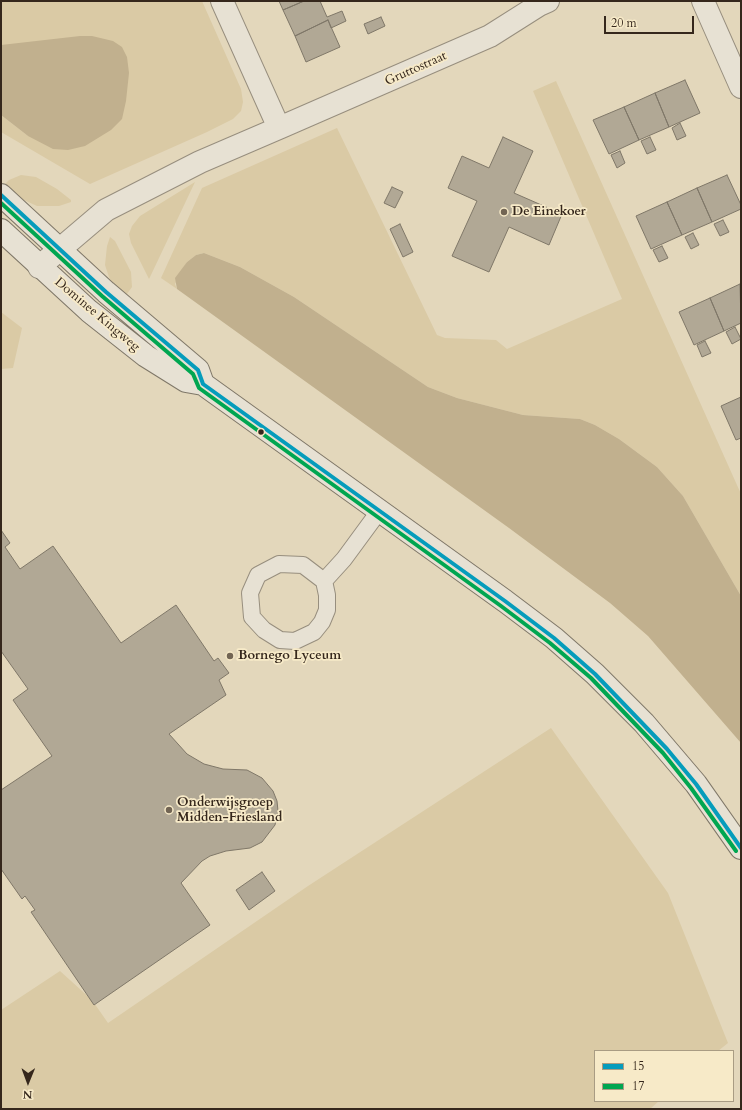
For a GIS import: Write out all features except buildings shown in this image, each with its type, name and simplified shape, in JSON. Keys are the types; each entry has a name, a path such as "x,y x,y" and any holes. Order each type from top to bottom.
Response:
{"main road":[{"path":"222,1 279,128"},
{"path":"703,1 741,87"},
{"name":"Gruttostraat","path":"40,267 59,249 106,210 200,162 490,36 542,2"},
{"name":"Dominee Kingweg","path":"1,195 106,292 198,370 203,384"},
{"name":"Dominee Kingweg","path":"1,230 89,311 146,356 186,381 203,384 380,510 554,638 595,674 644,723 672,754 711,803 741,848"}],"lane":[{"path":"324,581 344,559 380,510"},
{"path":"279,564 303,565 324,581 328,595 327,610 322,622 314,632 296,641 280,640 264,630 252,618 250,593 258,575 279,564"}],"shaded area":[{"path":"1,1 202,1 241,89 243,102 241,111 233,119 207,132 90,184 1,132 1,115 28,136 8,45 1,45"},
{"path":"92,36 113,41 122,47 127,57 129,73 126,101 122,119 111,130 85,146 68,150 53,149 28,136 1,115 1,45"},
{"path":"556,81 741,494 741,596 683,496 657,467 619,439 595,425 580,419 523,415 457,398 428,387 294,297 240,267 204,253 196,255 187,262 175,284 177,289 161,278 202,188 337,128 437,335 445,338 496,340 507,349 622,299 533,91"},
{"path":"21,175 36,177 57,189 71,200 71,202 59,206 37,206 13,195 3,186 9,180"},
{"path":"195,182 149,279 131,243 129,234 132,226 140,216"},
{"path":"110,237 115,241 131,272 132,287 124,298 115,289 105,265 107,246"},
{"path":"204,253 240,267 294,297 428,387 457,398 523,415 580,419 595,425 619,439 657,467 683,496 741,596 741,743 648,636 610,603 509,528 177,289 175,278 187,262 196,255"},
{"path":"1,312 22,328 13,368 1,369"},
{"path":"551,728 668,893 728,1043 719,1050 594,1050 594,1102 658,1102 650,1109 1,1109 1,1010 60,971 92,1000 108,1023 308,886"}],"transit line":[{"name":"15","path":"1,195 106,292 198,370 203,384 505,601 554,638 595,674 667,749 696,784 741,848"},
{"name":"17","path":"1,203 102,296 193,374 199,388 501,606 550,643 591,678 663,753 691,788 736,851"}],"place":[{"name":"De Einekoer","path":"504,212"},
{"name":"Bornego Lyceum","path":"230,656"},
{"name":"Onderwijsgroep Midden-Friesland","path":"169,810"}]}
